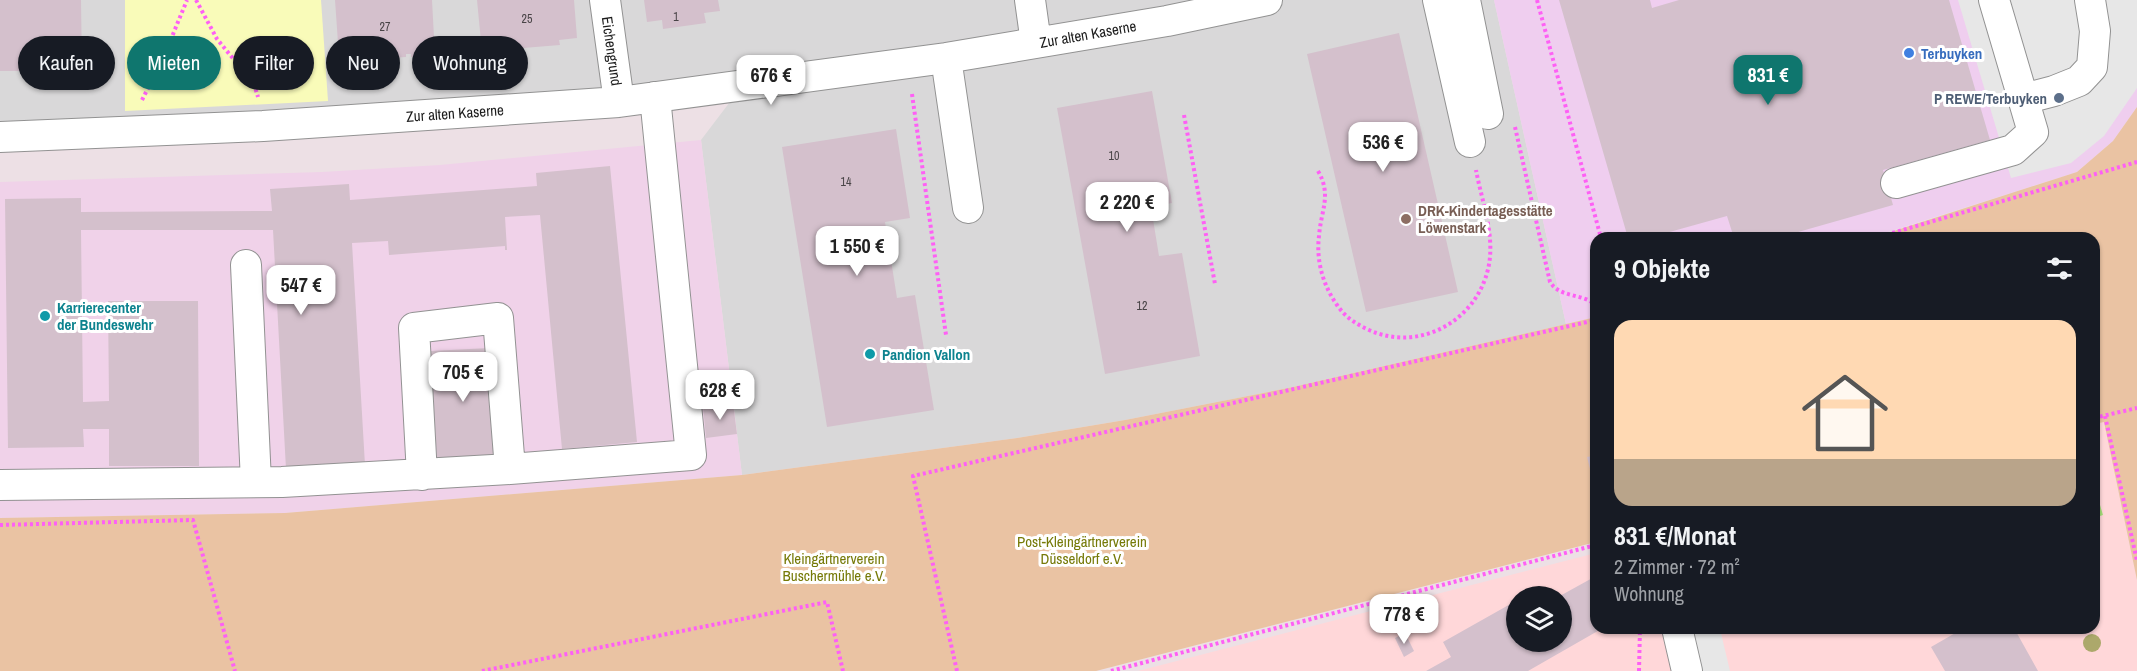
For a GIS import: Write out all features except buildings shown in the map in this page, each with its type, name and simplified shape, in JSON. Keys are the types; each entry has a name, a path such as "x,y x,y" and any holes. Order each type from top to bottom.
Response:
{"street":[{"name":"Eichengrund","path":"605,0 619,102"},
{"path":"1030,0 1036,43"},
{"name":"Zur alten Kaserne","path":"0,137 263,126 619,102 946,58 1167,21 1267,0"},
{"path":"1438,0 1470,142"},
{"path":"1465,0 1501,119"},
{"path":"1896,183 2013,150 2032,132 1994,0"},
{"path":"2023,99 2054,91 2079,81 2092,67 2095,31 2090,0"},
{"path":"946,58 968,208"},
{"path":"0,485 256,482 422,475 691,455 655,97"},
{"path":"246,265 256,482"},
{"path":"422,475 414,328 498,318 510,469"},
{"path":"1678,634 1687,671"}],"path":[{"path":"135,131 135,118 140,102 162,61 187,0"},
{"path":"196,0 217,39 254,84 263,111 263,126"},
{"path":"1537,0 1599,232"},
{"path":"908,63 946,335"},
{"path":"1184,115 1215,284"},
{"path":"1501,119 1550,282 1559,291 1590,301"},
{"path":"1318,171 1327,190 1318,253 1321,271 1330,294 1338,307 1352,321 1363,327 1392,338 1413,337 1443,329 1466,310 1481,291 1488,271 1491,257 1489,231 1470,142"},
{"path":"1898,232 2079,177 2137,162"},
{"path":"957,671 913,476 1590,321"},
{"path":"2100,417 2137,408"},
{"path":"2105,416 2137,561"},
{"path":"0,525 193,520 235,671"},
{"path":"1111,671 1590,547"},
{"path":"482,671 827,602 843,671"},
{"path":"1639,671 1640,634"}],"shaded area":[{"path":"0,0 1231,0 618,100 0,131"},
{"path":"1262,0 1494,0 1566,324 1293,387 1125,420 1017,438 742,475 701,140 739,90"},
{"path":"1494,0 2137,0 2137,107 2113,141 2077,172 1888,232 1590,232 1590,318 1566,324"},
{"name":"P REWE/Terbuyken","path":"1958,0 2137,0 2137,88 2104,136 2071,163 2011,178"},
{"path":"701,140 742,475 285,513 0,518 0,182 322,172 440,165"},
{"path":"2104,421 2137,580 2137,671 1692,671 1683,634 2100,634 2100,422"},
{"path":"1590,555 1590,634 1669,634 1677,671 1138,671"},
{"path":"1689,634 1721,634 1730,671 1698,671"}],"green space":[{"path":"125,0 321,0 328,101 125,111"},
{"path":"2137,107 2137,580 2104,422 2100,423 2100,232 1894,231 2077,172 2113,141"},
{"path":"1590,318 1590,544 1096,671 0,671 0,518 285,513 742,475 1017,438 1125,420 1293,387"}],"place":[{"name":"Terbuyken","path":"1909,53"},
{"name":"P REWE/Terbuyken","path":"2059,98"},
{"name":"DRK-Kindertagesstätte Löwenstark","path":"1406,219"},
{"name":"Karrierecenter der Bundeswehr","path":"45,316"},
{"name":"Pandion Vallon","path":"870,354"}],"park label":[{"name":"Post-Kleingärtnerverein Düsseldorf e.V.","path":"1082,550"},
{"name":"Kleingärtnerverein Buschermühle e.V.","path":"834,566"}]}
